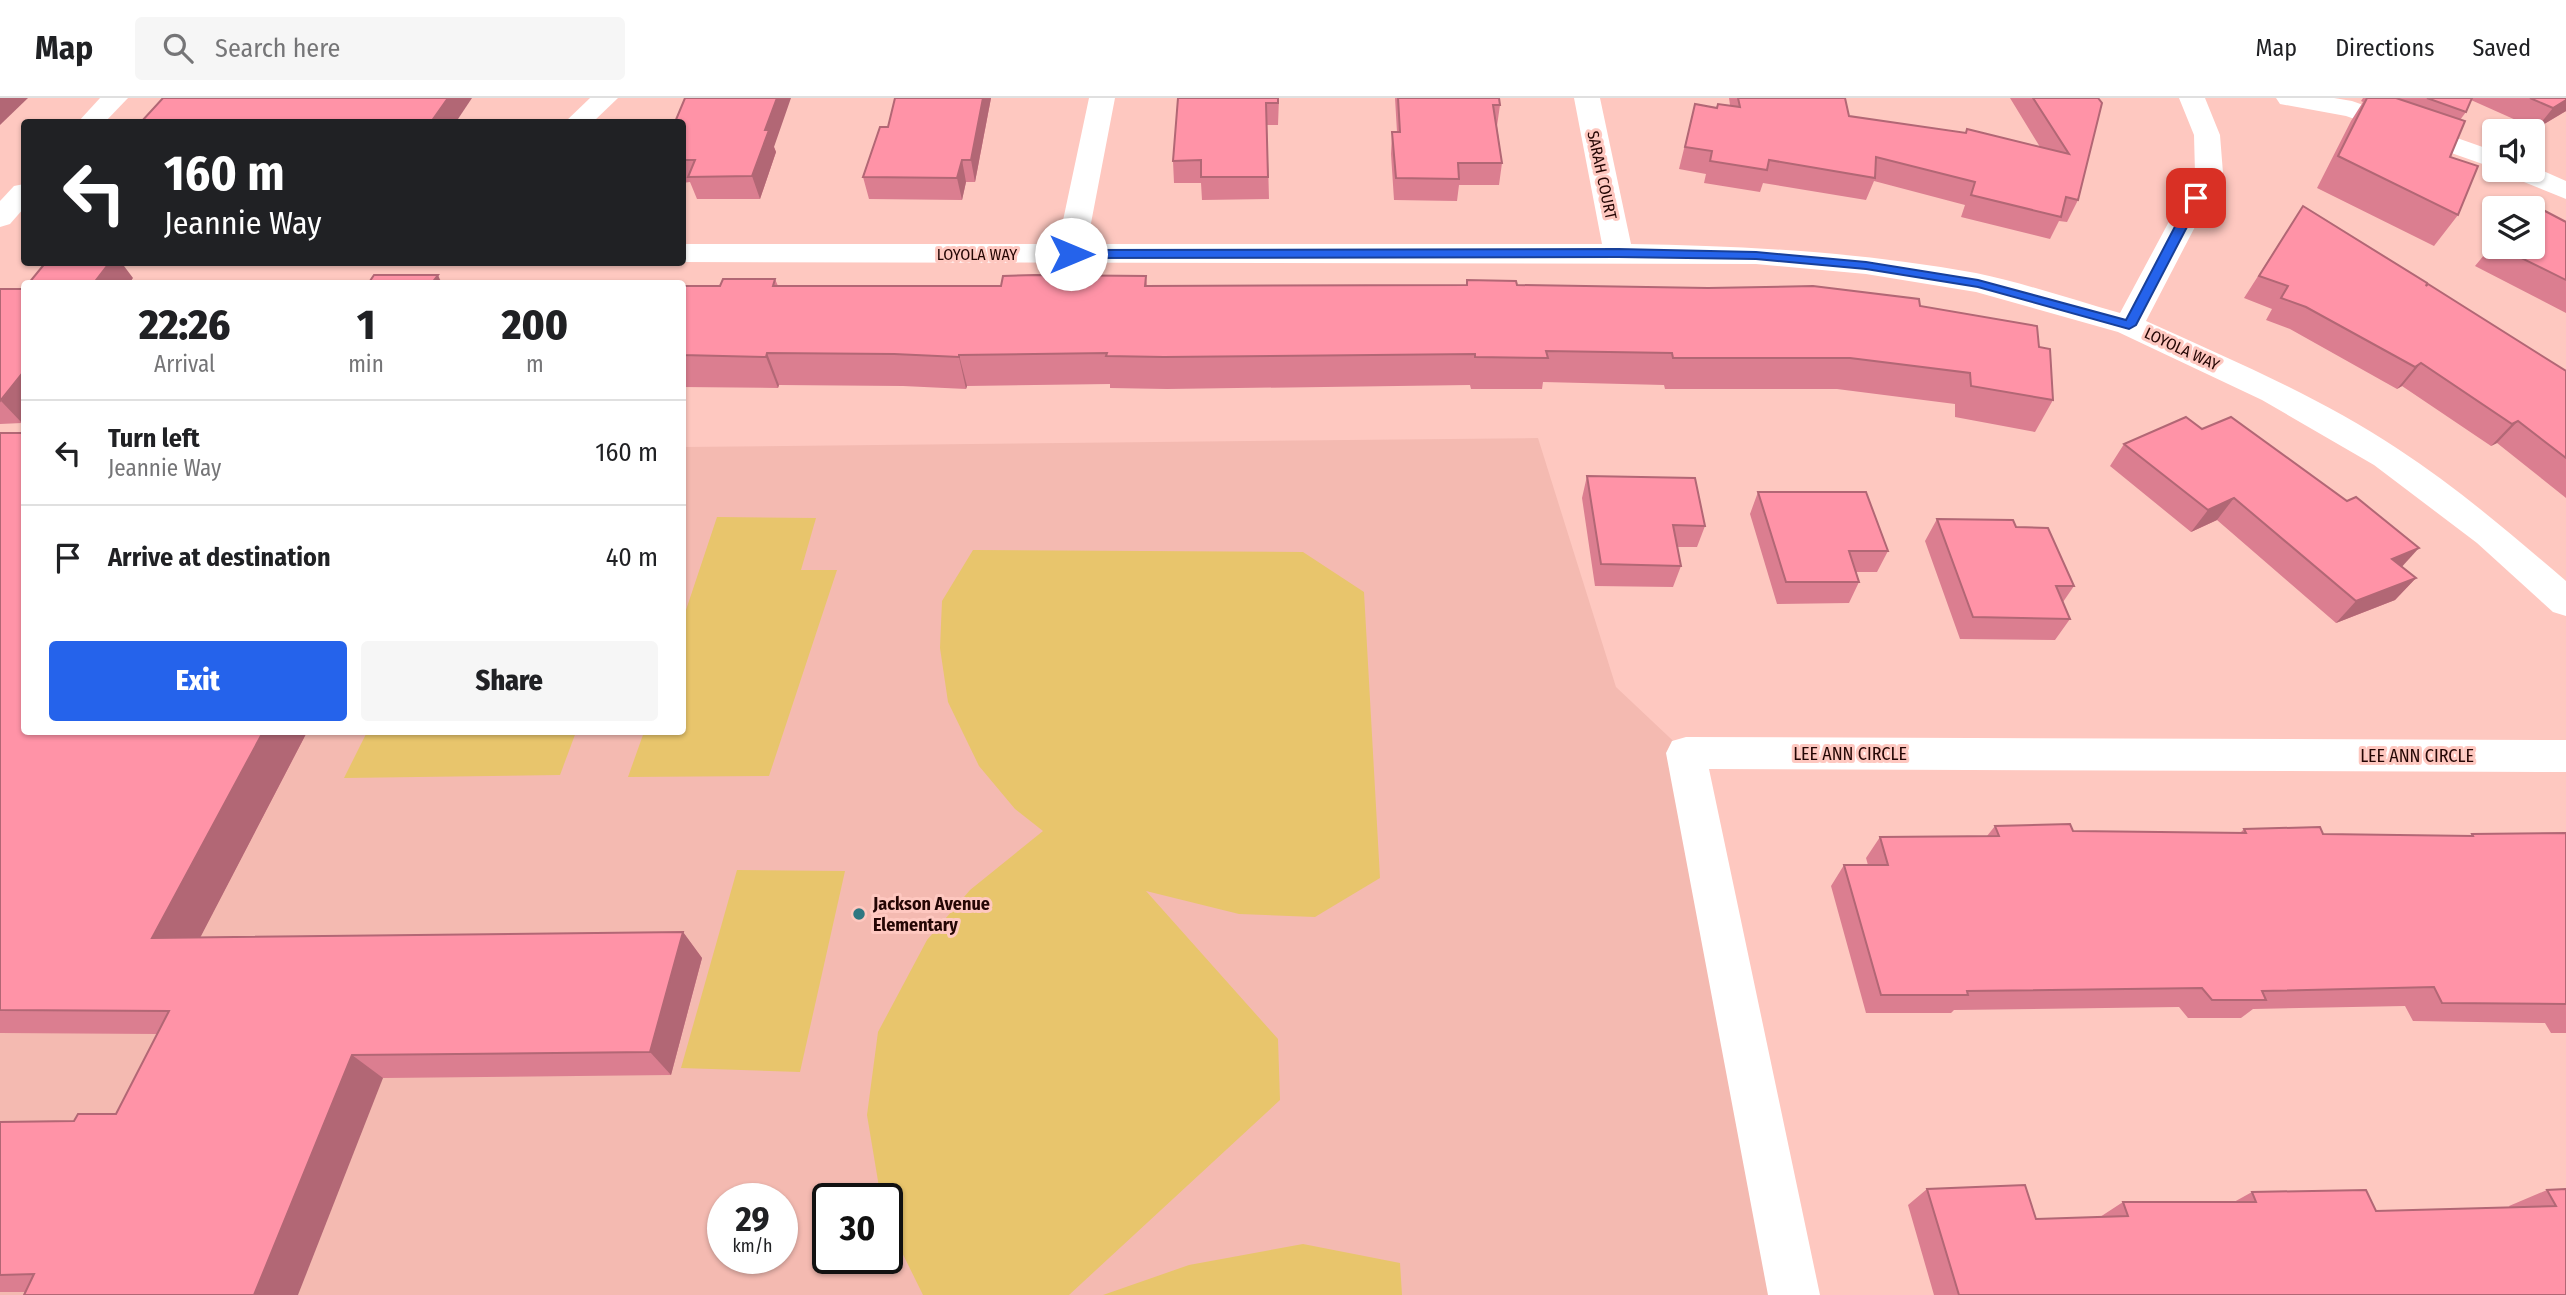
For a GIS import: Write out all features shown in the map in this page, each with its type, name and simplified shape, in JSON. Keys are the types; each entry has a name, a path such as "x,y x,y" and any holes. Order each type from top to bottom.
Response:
{"street":[{"path":"94,119 115,98"},
{"path":"581,119 605,98"},
{"path":"1071,254 1102,98"},
{"name":"SARAH COURT","path":"1587,98 1618,253"},
{"path":"2129,325 2209,173 2207,135 2192,98"},
{"path":"2289,98 2352,109 2482,156"},
{"path":"2545,182 2566,191"},
{"path":"0,218 21,195"},
{"path":"0,234 21,234"},
{"name":"LOYOLA WAY","path":"686,253 1618,253 1756,256 1866,265 1978,284 2129,325 2273,392 2386,457 2489,534 2566,602"},
{"name":"LEE ANN CIRCLE","path":"1794,1295 1686,753 2566,756"}],"shaded area":[{"name":"Jackson Avenue Elementary","path":"1538,438 1616,687 1686,753 1794,1295 0,1295 0,454 21,697 21,735 686,735 686,447"},
{"path":"717,517 816,518 801,570 837,570 769,776 628,777 643,735 686,735 686,610"},
{"path":"973,550 1303,552 1364,592 1380,878 1315,917 1239,914 1146,891 1278,1039 1280,1100 1069,1295 923,1295 903,1254 903,1183 878,1183 867,1115 878,1032 927,940 970,890 1043,831 1015,809 979,766 948,702 940,648 942,601"},
{"path":"366,735 575,735 560,775 344,778"},
{"path":"737,870 845,871 800,1072 681,1068"},
{"path":"1303,1244 1400,1263 1402,1295 1103,1295 1189,1265"}],"building":[{"path":"163,98 448,98 433,119 144,119"},
{"path":"685,98 777,98 765,130 769,130 752,176 688,177 695,160 686,160 686,119 676,119"},
{"path":"895,98 983,98 971,160 962,160 957,178 863,177 880,127 888,127"},
{"path":"1178,98 1278,98 1278,103 1266,103 1268,177 1201,177 1201,160 1173,161"},
{"path":"1398,98 1499,98 1500,105 1493,105 1502,163 1458,163 1459,179 1396,178 1392,132 1400,132"},
{"path":"1738,98 1845,98 1849,116 1966,133 1967,129 2069,154 2033,98 2098,98 2102,103 2078,200 2066,197 2061,217 1971,195 1975,182 1876,157 1875,178 1769,160 1767,170 1710,161 1712,151 1685,147 1695,104 1717,108 1718,104 1740,107"},
{"path":"2367,98 2396,98 2465,121 2450,157 2478,166 2458,215 2338,156"},
{"path":"2427,98 2472,98 2466,112"},
{"path":"2530,98 2566,98 2566,100 2553,108"},
{"path":"2303,206 2427,283 2426,286 2428,284 2566,371 2566,458 2518,421 2512,424 2421,363 2415,367 2306,307 2281,298 2288,286 2259,276"},
{"path":"2545,211 2566,222 2566,280 2523,259 2545,259"},
{"path":"43,266 107,266 96,280 31,280"},
{"path":"374,275 438,275 434,280 371,280"},
{"path":"1003,276 1146,276 1145,286 1467,285 1467,280 1516,281 1517,285 1708,288 1813,286 1919,299 1920,306 2037,326 2039,347 2050,349 2053,400 1971,386 1970,373 1850,358 1673,358 1672,353 1546,351 1548,358 1475,357 1475,354 1164,357 1106,356 1107,353 959,357 767,353 766,357 686,355 686,286 720,286 723,279 775,279 773,286 1001,286"},
{"path":"0,289 21,289 21,375 0,401"},
{"path":"2186,417 2202,429 2231,417 2347,501 2356,497 2419,548 2392,559 2416,578 2356,601 2234,498 2208,510 2124,444"},
{"path":"0,433 21,433 21,735 261,735 152,938 683,932 650,1052 352,1055 254,1295 24,1295 34,1274 0,1275 0,1122 74,1121 78,1114 116,1114 169,1011 0,1010"},
{"path":"1587,476 1695,478 1705,526 1673,525 1681,566 1601,564"},
{"path":"1758,492 1866,492 1888,551 1849,551 1859,582 1786,582"},
{"path":"1937,519 2013,520 2016,527 2048,528 2074,586 2056,586 2070,619 1973,617"},
{"path":"2070,824 2073,831 2246,833 2244,829 2320,827 2323,834 2473,836 2472,834 2566,833 2566,1004 2442,1003 2434,987 2262,991 2266,1000 2212,1000 2202,988 1967,991 1968,995 1881,995 1844,865 1888,865 1880,837 1999,836 1995,826"},
{"path":"2025,1185 2036,1219 2128,1216 2123,1202 2256,1202 2252,1192 2366,1190 2376,1211 2556,1206 2547,1190 2566,1189 2566,1295 1959,1295 1927,1189"}],"place":[{"name":"Jackson Avenue Elementary","path":"859,914"}],"route":[{"path":"1071,254 1618,253 1756,256 1866,265 1978,284 2129,325 2196,198"}]}
